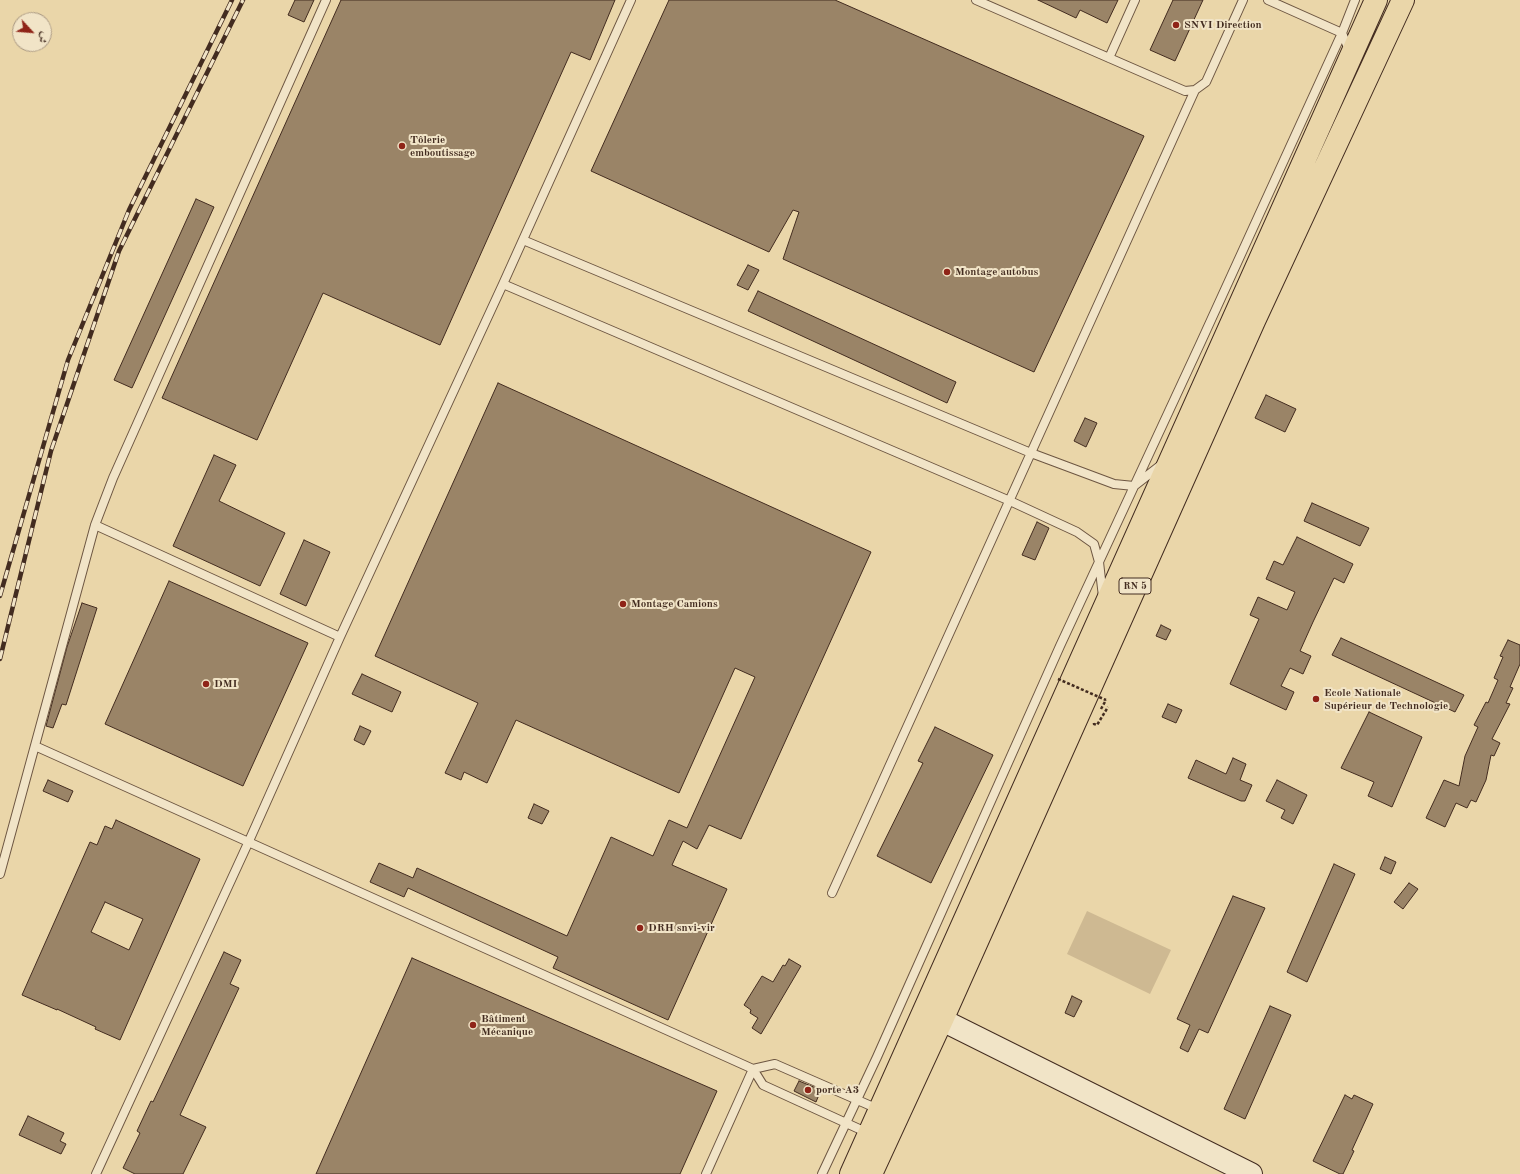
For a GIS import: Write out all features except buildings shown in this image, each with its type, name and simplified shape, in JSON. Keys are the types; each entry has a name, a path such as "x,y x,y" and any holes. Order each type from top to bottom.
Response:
{"highway":[{"name":"RN 5","path":"851,1174 1376,0"},
{"name":"RN 5","path":"871,1174 942,1020 1254,321 1403,0"}],"street":[{"path":"942,1020 1251,1174"}],"lane":[{"path":"0,874 95,525 113,478 326,0"},
{"path":"96,1174 340,637 504,284 631,0"},
{"path":"976,0 1185,91 1195,90"},
{"path":"1109,58 1135,0"},
{"path":"832,893 1195,90 1206,82 1243,0"},
{"path":"1268,0 1342,33 1351,55"},
{"path":"822,1174 857,1100 1060,646 1100,562 1342,33 1355,0"},
{"path":"523,240 1032,453 1114,484 1134,486 1174,454"},
{"path":"504,284 1010,501 1077,532 1094,544 1100,562 1103,612"},
{"path":"95,525 340,637"},
{"path":"35,746 753,1069 763,1085 869,1134"},
{"path":"753,1069 774,1064 880,1110"},
{"path":"706,1174 753,1069"}],"path":[{"path":"1058,679 1106,700 1100,712"},
{"path":"1097,718 1094,724 1097,725 1108,707"}],"shaded area":[{"path":"1087,911 1171,950 1150,994 1067,954"}],"railway":[{"path":"0,596 68,360 129,210 232,0"},
{"path":"0,659 51,451 119,251 243,0"}],"place":[{"name":"SNVI Direction","path":"1176,25"},
{"name":"Tôlerie emboutissage","path":"402,146"},
{"name":"Montage autobus","path":"947,272"},
{"name":"Montage Camions","path":"623,604"},
{"name":"DMI","path":"206,684"},
{"name":"Ecole Nationale Supérieur de Technologie","path":"1316,699"},
{"name":"DRH snvi-vir","path":"640,928"},
{"name":"Bâtiment Mécanique","path":"473,1025"},
{"name":"porte A3","path":"808,1090"}]}
